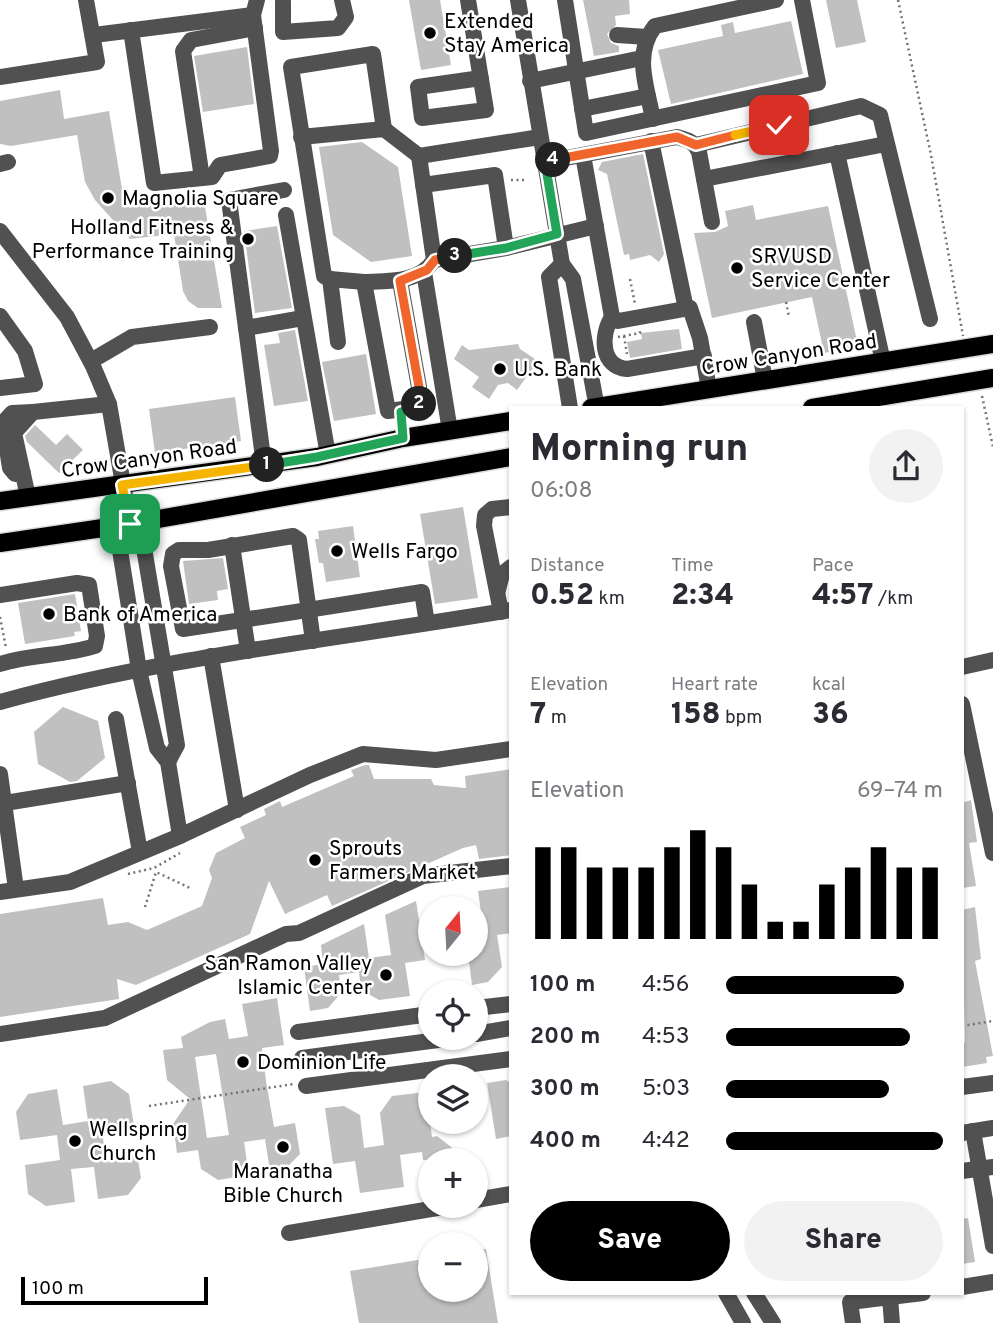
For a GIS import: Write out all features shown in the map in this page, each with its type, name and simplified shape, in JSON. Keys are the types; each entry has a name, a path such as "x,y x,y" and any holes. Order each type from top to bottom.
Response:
{"main road":[{"name":"Crow Canyon Road","path":"601,406 993,344"},
{"path":"838,406 902,401 993,378"},
{"name":"Crow Canyon Road","path":"0,501 328,455 403,438 509,421"},
{"path":"0,543 130,524 509,457"}],"street":[{"path":"0,77 97,62 86,0"},
{"path":"283,1 283,33 338,28 346,17 342,0"},
{"path":"468,0 481,78"},
{"path":"518,0 562,264 573,279 595,406"},
{"path":"565,0 586,133 818,83 802,0"},
{"path":"653,118 642,58 647,37 655,26 709,7 776,0"},
{"path":"94,35 255,14"},
{"path":"131,30 154,183 212,177 220,165 270,156 271,142 255,14"},
{"path":"202,178 183,51 191,40 255,14"},
{"path":"617,35 647,37"},
{"path":"384,129 373,54 291,67 324,276 330,279 400,281 429,266 596,226"},
{"path":"530,81 642,58"},
{"path":"582,109 648,96"},
{"path":"545,162 677,137 696,145 861,106 880,115 930,319"},
{"path":"301,138 384,129 419,156 429,266 450,431"},
{"path":"419,156 540,136"},
{"path":"651,141 686,309"},
{"path":"704,179 887,144"},
{"path":"696,145 712,222"},
{"path":"837,153 883,362"},
{"path":"583,155 612,317 607,325 607,359 615,366 627,369 704,356"},
{"path":"423,186 495,175 506,248"},
{"path":"264,465 229,200 284,190"},
{"path":"286,215 328,455"},
{"path":"0,230 67,317 110,404 130,524 143,542 177,745 168,762"},
{"path":"562,264 550,277 570,406"},
{"path":"330,279 338,342"},
{"path":"364,282 388,411 401,412 419,407 419,387 400,281"},
{"path":"612,317 618,321 686,309 693,312 709,389"},
{"path":"0,316 25,351 35,383 0,388"},
{"path":"246,328 303,318"},
{"path":"754,323 765,380"},
{"path":"90,360 132,337 210,327"},
{"path":"28,497 15,433 33,412 110,404"},
{"path":"401,412 403,438"},
{"path":"503,606 484,526 485,515 492,509 509,507"},
{"path":"130,524 118,544 139,670 157,748 168,762 180,836"},
{"path":"313,641 309,610 299,540 293,536 208,550 179,550 171,559 183,629 309,610 422,592 427,623"},
{"path":"232,545 248,650"},
{"path":"503,606 502,574 509,569"},
{"path":"0,595 77,583 89,585 97,636 95,646 19,658 0,664"},
{"path":"503,606 509,587"},
{"path":"0,702 59,685 211,656 427,623 503,606"},
{"path":"211,656 237,810"},
{"path":"964,667 993,660"},
{"path":"964,712 993,853"},
{"path":"116,719 141,852"},
{"path":"0,774 5,803 8,891 70,882 363,754 436,760 509,749"},
{"path":"5,803 128,783"},
{"path":"0,1034 105,1018 423,876 509,866"},
{"path":"488,1006 509,1003"},
{"path":"298,1032 418,1016"},
{"path":"488,1032 509,1028"},
{"path":"302,1058 418,1043"},
{"path":"305,1084 509,1059"},
{"path":"964,1087 993,1083"},
{"path":"993,1128 968,1132 986,1168 993,1246"},
{"path":"964,1171 986,1168"},
{"path":"488,1198 509,1194"},
{"path":"289,1233 418,1211"},
{"path":"964,1287 993,1282"},
{"path":"727,1295 743,1323"},
{"path":"755,1295 773,1323"},
{"path":"853,1323 850,1302 906,1295"},
{"path":"890,1297 892,1323"}],"path":[{"path":"898,0 931,155 962,335"},
{"path":"630,279 638,317"},
{"path":"786,302 789,317"},
{"path":"0,618 5,648 14,646"},
{"path":"124,875 155,870 180,853"},
{"path":"155,870 190,888"},
{"path":"145,907 155,870"},
{"path":"964,1026 993,1021"},
{"path":"149,1106 305,1084"}],"building":[{"name":"Extended Stay America","path":"409,0 440,0 451,65 421,70"},
{"path":"583,0 629,0 630,14 615,16 616,25 607,34 611,43 619,46 619,52 594,56"},
{"path":"826,0 857,0 866,42 836,48"},
{"path":"791,21 803,74 671,104 658,50 723,36 721,25 733,22 735,33"},
{"path":"247,47 254,104 203,112 194,56"},
{"name":"Magnolia Square","path":"60,90 64,119 109,111 125,207 203,195 222,308 198,308 188,301 183,291 174,234 130,239 95,200 85,182 77,135 11,146 0,144 0,101"},
{"path":"362,142 398,167 412,256 371,262 333,235 319,147"},
{"path":"643,154 664,254 659,262 650,255 630,260 629,254 624,255 607,174 598,170 602,162"},
{"path":"753,205 756,220 828,206 858,346 824,353 812,297 712,318 694,233 715,232 728,226 725,211"},
{"path":"277,226 292,308 255,313 244,231"},
{"path":"679,329 682,349 630,358 627,342 642,339 641,333"},
{"path":"295,330 308,401 274,406 264,345 280,343 278,333"},
{"name":"U.S. Bank","path":"518,344 520,349 538,361 517,390 508,383 498,385 489,399 472,387 479,377 454,359 462,345 469,350"},
{"path":"366,354 376,414 334,421 322,362"},
{"path":"235,397 241,441 155,453 149,409"},
{"path":"35,425 56,445 67,434 83,450 59,473 27,442 25,436"},
{"path":"463,507 478,598 435,604 420,514"},
{"name":"Wells Fargo","path":"353,526 360,577 326,582 315,539 319,539 318,531"},
{"path":"223,558 228,589 217,591 218,600 189,604 183,561"},
{"name":"Bank of America","path":"75,594 81,631 74,632 75,636 25,644 18,603"},
{"path":"63,707 98,721 105,758 77,781 70,782 38,764 34,732"},
{"path":"369,765 374,779 431,779 434,785 466,788 465,776 509,769 509,855 479,859 476,845 463,848 332,906 327,895 285,914 269,881 250,934 136,985 117,979 119,999 0,1017 0,914 103,898 108,925 128,922 147,930 202,906 212,878 209,870 216,853 245,838 240,827 266,815 264,809 280,801 282,807 354,776 351,770"},
{"path":"971,800 977,842 969,843 976,886 964,888 964,802"},
{"path":"509,887 509,933 497,935 502,967 488,982 471,980 470,966 488,966 488,896 479,896 478,891"},
{"path":"416,901 418,961 405,963 410,996 379,1000 361,990 359,972 339,975 341,993 328,1008 310,1011 304,967 323,964 321,945 364,924 369,958 391,955 385,915"},
{"path":"975,907 981,959 975,961 993,1056 986,1057 987,1063 964,1067 965,1042 964,910"},
{"path":"277,998 284,1045 262,1048 266,1081 274,1127 295,1123 300,1154 286,1168 270,1171 265,1139 244,1142 249,1175 218,1180 201,1169 198,1150 177,1153 173,1124 190,1099 167,1080 163,1050 183,1048 181,1037 210,1022 225,1019 229,1039 248,1036 242,1004","holes":["216,1054 229,1135 207,1138 195,1057"]},
{"path":"506,1080 509,1082 509,1136 496,1139 488,1083"},
{"path":"111,1081 129,1094 134,1126 102,1131 105,1152 136,1148 141,1178 128,1195 98,1199 94,1167 71,1169 75,1202 46,1206 28,1194 25,1165 60,1160 57,1135 20,1140 16,1112 28,1094 57,1089 63,1125 88,1121 83,1086"},
{"path":"418,1093 418,1134 437,1136 452,1148 418,1148 418,1153 400,1155 404,1187 360,1193 355,1161 333,1164 325,1108 344,1106 360,1115 364,1148 384,1145 380,1113 392,1096"},
{"path":"968,1218 975,1262 964,1264 964,1219"},
{"path":"418,1260 418,1302 488,1302 488,1261 498,1323 359,1323 350,1271"}],"place":[{"name":"Extended Stay America","path":"430,33"},
{"name":"Magnolia Square","path":"108,198"},
{"name":"Holland Fitness & Performance Training","path":"248,239"},
{"name":"SRVUSD Service Center","path":"737,268"},
{"name":"U.S. Bank","path":"500,369"},
{"name":"Wells Fargo","path":"337,551"},
{"name":"Bank of America","path":"49,614"},
{"name":"Sprouts Farmers Market","path":"315,860"},
{"name":"San Ramon Valley Islamic Center","path":"386,975"},
{"name":"Dominion Life","path":"243,1062"},
{"name":"Wellspring Church","path":"75,1141"},
{"name":"Maranatha Bible Church","path":"283,1147"}],"route":[{"path":"130,524 122,485 317,457 403,438 401,412 419,407 419,387 400,281 427,270 435,260 506,248 557,234 545,162 677,137 688,139 696,145 779,125"}]}
